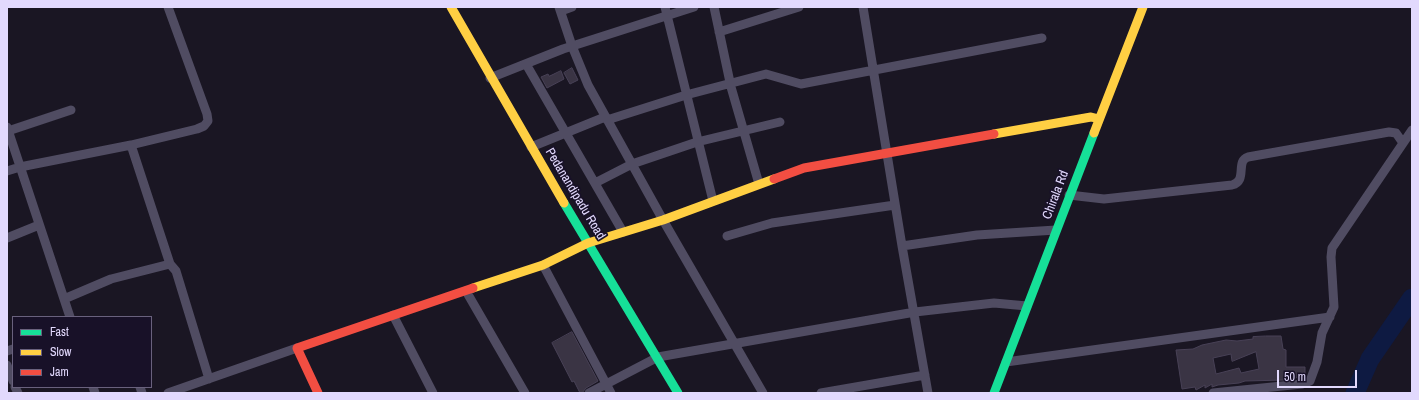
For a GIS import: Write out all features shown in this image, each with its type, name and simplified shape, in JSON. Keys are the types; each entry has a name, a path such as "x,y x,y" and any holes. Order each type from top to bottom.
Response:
{"main road":[{"name":"Pedanandipadu Road","path":"451,7 490,78 658,357 678,393"},
{"name":"Chirala Rd","path":"994,393 1143,7"},
{"path":"318,393 297,348 544,265 588,243 663,220 804,168 1091,117 1099,119"}],"street":[{"path":"7,171 20,167 130,145 204,126 208,121 207,114 168,7"},
{"path":"572,7 560,9 572,46 588,85 663,220 763,393"},
{"path":"490,78 666,11 694,7"},
{"path":"714,7 730,82 759,184"},
{"path":"719,32 799,7"},
{"path":"863,7 895,205 928,393"},
{"path":"666,11 712,201"},
{"path":"531,147 565,132 606,118 730,82 766,74 801,84 873,69 1042,38"},
{"path":"526,64 623,232"},
{"path":"70,316 8,129 71,110"},
{"path":"595,183 632,164 697,142 780,122"},
{"path":"1212,393 1302,384 1310,381 1317,362 1322,333 1334,307 1331,256 1332,248 1412,130"},
{"path":"1069,196 1104,199 1232,186 1240,180 1242,162 1245,158 1389,132 1396,133 1403,143"},
{"path":"130,145 170,264 176,271 209,379"},
{"path":"727,236 772,222 895,205"},
{"path":"7,238 39,225"},
{"path":"902,246 978,235 1056,230"},
{"path":"64,299 111,279 170,264"},
{"path":"544,265 611,393"},
{"path":"466,291 525,393"},
{"path":"588,393 658,357 914,312 994,303 1027,306"},
{"path":"393,316 434,393"},
{"path":"1006,362 1330,317"},
{"path":"168,393 188,390 209,379 297,348"},
{"path":"7,365 12,378"},
{"path":"821,393 925,375"}],"building":[{"path":"572,68 578,80 570,84 564,73"},
{"path":"561,71 564,79 547,88 541,77 548,74 549,76"},
{"path":"572,332 598,381 586,388 582,393 580,393 574,381 572,382 552,343"},
{"path":"1281,336 1283,349 1286,350 1286,367 1305,367 1305,376 1285,380 1245,381 1212,387 1212,384 1205,388 1205,385 1196,390 1195,387 1182,389 1176,350 1193,349 1202,345 1226,340 1237,341 1253,339 1253,337","holes":["1256,352 1259,369 1241,373 1239,368 1216,374 1213,358 1231,354 1232,361"]}],"waterway":[{"path":"1355,393 1370,359 1412,298"}],"traffic: fast":[{"path":"994,393 1094,133"},
{"path":"564,203 678,393"}],"traffic: slow":[{"path":"451,7 564,203"},
{"path":"1094,133 1143,7"},
{"path":"994,134 1091,117 1099,119"},
{"path":"473,288 543,265 588,243 663,220 774,179"}],"traffic: jam":[{"path":"774,179 804,168 994,134"},
{"path":"318,393 297,348 473,288"}]}
